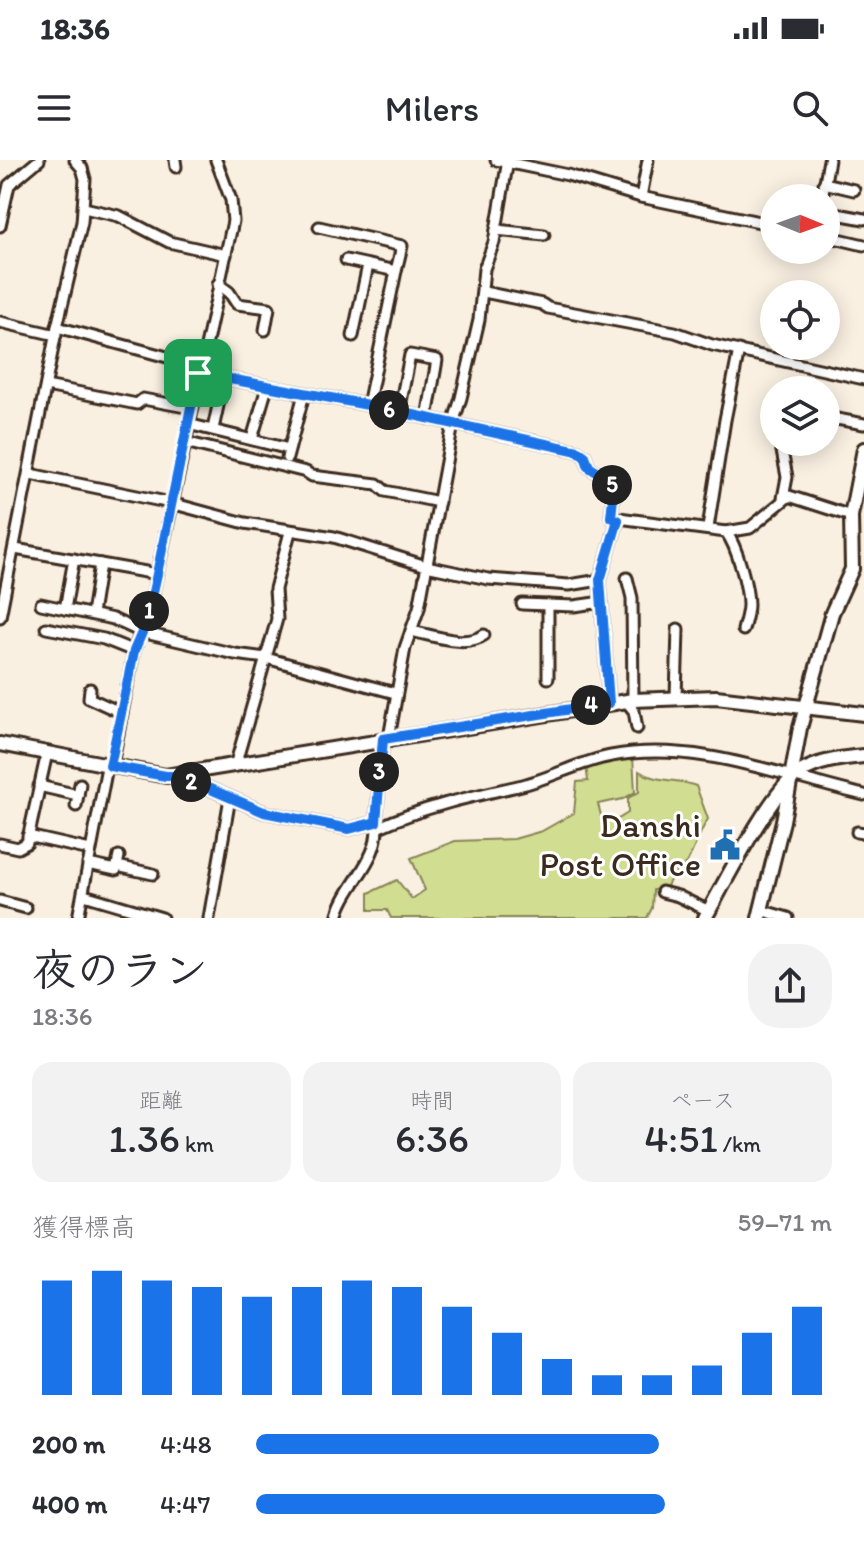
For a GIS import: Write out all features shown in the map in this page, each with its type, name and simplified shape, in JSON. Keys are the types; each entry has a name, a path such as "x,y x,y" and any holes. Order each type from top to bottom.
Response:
{"street":[{"path":"0,226 9,185 39,160"},
{"path":"0,617 84,208 85,179 82,168 75,160"},
{"path":"78,918 106,772 110,766 134,651 146,623 226,255 234,210 216,160"},
{"path":"496,160 568,175 641,197 760,222"},
{"path":"641,197 648,160"},
{"path":"829,160 824,183 854,190"},
{"path":"337,918 339,907 368,861 378,834 386,739 395,693 419,608 453,424 484,292 484,269 496,230 508,161"},
{"path":"84,208 119,216 169,242 226,255"},
{"path":"840,215 864,219"},
{"path":"319,227 402,246 368,405"},
{"path":"496,230 544,235"},
{"path":"840,239 864,245"},
{"path":"346,260 396,271"},
{"path":"353,336 368,265"},
{"path":"218,284 229,292 237,304 269,308 265,330"},
{"path":"484,292 542,304 548,308 675,332 712,345 864,379"},
{"path":"0,322 57,331 224,378 368,405 578,451 585,456 589,467 609,480 614,488 611,517 618,520 726,532 750,528 768,516 783,498 787,477 783,456"},
{"path":"708,528 739,350"},
{"path":"399,412 410,355 437,360 427,418"},
{"path":"213,429 224,378"},
{"path":"46,386 137,404 143,399 191,408"},
{"path":"252,439 267,387"},
{"path":"188,424 252,439 288,453 304,394"},
{"path":"840,420 864,424"},
{"path":"185,442 312,476 377,484 385,491 439,502"},
{"path":"788,918 760,914 792,778 805,706 832,613 852,569 851,516 864,449"},
{"path":"30,474 171,503 245,523 334,537 426,566 520,582 569,585 600,580"},
{"path":"783,498 789,496 851,516"},
{"path":"609,703 600,580 618,520"},
{"path":"235,766 277,619 275,589 290,532"},
{"path":"726,532 732,539 746,590 748,607 743,630"},
{"path":"15,549 157,574"},
{"path":"65,609 74,559"},
{"path":"92,614 100,564"},
{"path":"627,578 632,598 629,700 637,728"},
{"path":"522,604 574,606 602,602"},
{"path":"41,604 113,619 141,632 266,658 395,693"},
{"path":"548,605 548,678"},
{"path":"46,628 104,639 134,651"},
{"path":"676,697 678,629"},
{"path":"411,631 465,641 475,641 484,635"},
{"path":"90,689 89,698 122,713"},
{"path":"0,744 166,776 180,776 629,700 716,697 864,714"},
{"path":"180,776 264,812 349,829 377,825 421,810 521,785 582,762 634,752 695,754 864,795"},
{"path":"0,844 18,848 27,843 47,753"},
{"path":"662,892 678,896 707,915 768,808 792,778 819,764 864,756"},
{"path":"39,786 79,789 76,806"},
{"path":"209,918 230,798"},
{"path":"28,836 90,850"},
{"path":"88,864 116,870 118,861 153,874"},
{"path":"84,895 162,918"},
{"path":"0,901 26,908"}],"green space":[{"path":"633,756 635,792 623,799 598,804 602,819 618,819 628,813 628,798 639,792 639,771 696,786 708,819 685,865 671,878 666,888 653,890 652,908 647,918 391,918 387,910 369,910 369,893 397,880 412,899 425,890 411,858 455,841 514,839 542,831 574,813 577,782 588,781 586,765"}],"place":[{"name":"Danshi Post Office","path":"725,845"}],"route":[{"path":"198,373 368,405 578,451 585,456 589,467 609,480 614,488 611,517 618,520 600,580 609,703 383,739 376,822 349,829 264,812 180,776 110,766 134,651 146,623 157,574 198,373"}]}
